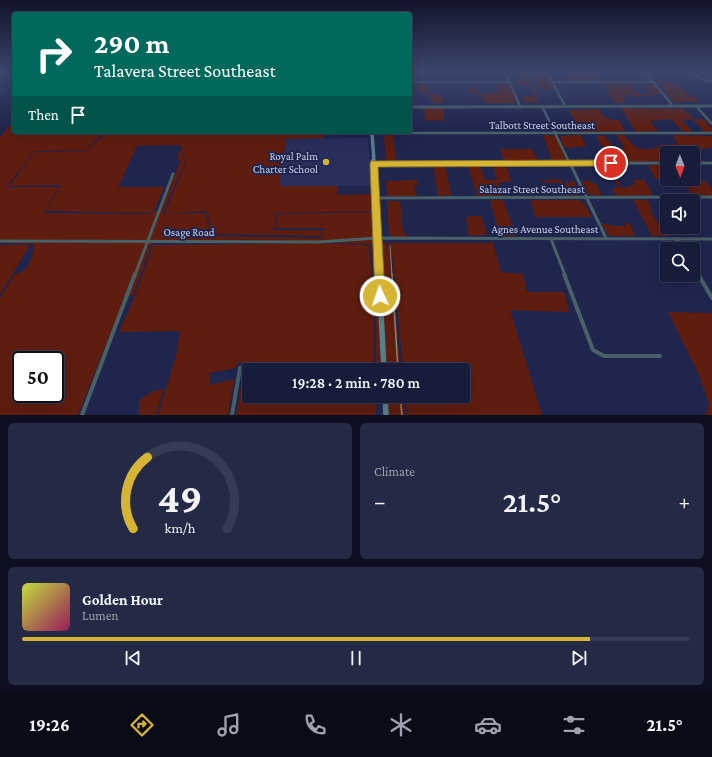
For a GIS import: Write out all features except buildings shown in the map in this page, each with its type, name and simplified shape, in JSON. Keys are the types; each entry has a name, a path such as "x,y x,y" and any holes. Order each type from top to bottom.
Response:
{"main road":[{"path":"372,134 384,363"},
{"path":"385,403 386,415"}],"street":[{"path":"514,91 520,106"},
{"path":"557,91 565,106"},
{"path":"661,91 673,106"},
{"path":"542,106 606,238"},
{"path":"696,106 712,124"},
{"path":"412,107 712,106"},
{"name":"Talbott Street Southeast","path":"412,133 712,133"},
{"path":"374,164 660,163"},
{"path":"700,163 712,163"},
{"path":"82,415 173,174"},
{"name":"Salazar Street Southeast","path":"375,198 712,198"},
{"name":"Osage Road","path":"0,241 147,240 319,242 377,238"},
{"name":"Agnes Avenue Southeast","path":"377,238 712,238"},
{"path":"551,239 591,347 596,353 604,356 660,356"},
{"path":"700,278 712,298"},
{"path":"232,415 240,368"}],"shaded area":[{"path":"429,91 430,94 441,95 443,103 433,103 428,94 418,92"},
{"path":"470,91 476,91 477,93 498,93 498,91 511,91 516,103 484,103 481,95 470,93"},
{"path":"533,91 536,91 539,97 536,98 538,103 524,102 521,97 536,95"},
{"path":"608,91 636,91 644,94 652,93 650,91 660,91 662,94 635,97 628,94 623,97 626,103 615,103"},
{"path":"665,91 684,91 688,95 695,97 697,102 674,102"},
{"path":"424,108 444,108 444,119 442,121 425,120"},
{"path":"621,108 683,109 694,119 704,119 712,129 712,132 705,132 692,119 682,120 692,132 683,132 671,119 650,121 658,131 636,132"},
{"path":"599,109 607,118 619,120 625,131 581,132 569,110"},
{"path":"12,123 12,134 103,134 85,150 35,151 7,186 59,187 44,213 152,214 155,211 160,212 180,162 177,156 180,149 185,163 162,214 205,213 211,236 321,238 324,230 323,228 276,228 277,214 372,212 373,243 376,243 381,363 376,363 375,295 371,244 318,242 154,243 151,245 133,295 125,296 78,415 0,415 0,298 15,274 20,273 27,267 31,259 34,244 0,243 0,137"},
{"path":"106,134 324,134 323,138 286,139 279,186 337,186 337,195 372,194 373,211 276,213 274,230 323,230 321,236 212,234 206,211 164,214 186,163 180,145 137,146 118,187 164,187 153,213 46,211 61,185 9,186 35,152 85,151"},
{"path":"393,135 396,162 386,161 384,136"},
{"path":"543,135 556,136 566,161 552,161"},
{"path":"580,135 587,146 567,148 563,146 560,136"},
{"path":"604,135 614,148 625,148 616,135 624,135 636,148 651,150 650,148 660,148 660,161 620,161 612,148 603,148 597,136"},
{"path":"673,135 712,136 712,147 700,151 700,146 660,146 660,148 657,145 677,144"},
{"name":"Royal Palm Charter School","path":"368,138 372,186 279,186 286,139"},
{"path":"500,149 532,149 538,161 504,161"},
{"path":"433,165 445,165 451,195 438,196"},
{"path":"493,165 506,165 511,181 498,183 503,197 477,196 468,166 480,166 485,180 497,180"},
{"path":"648,165 659,165 660,166 660,179 655,179"},
{"path":"555,179 561,180 562,184 573,181 581,193 578,196 561,195 562,187 559,183 540,181"},
{"path":"417,180 418,183 414,188 417,196 387,196 386,181"},
{"path":"587,180 597,185 602,196 587,194 582,182"},
{"path":"615,180 618,180 620,187 626,188 635,184 633,180 644,180 653,195 616,196 612,188 618,188"},
{"path":"700,181 705,181 712,189 712,196 691,194 687,186 700,186"},
{"path":"490,200 503,200 516,236 500,237"},
{"path":"531,200 579,200 585,205 592,217 535,217"},
{"path":"633,200 647,200 652,214 660,226 660,234 666,234 667,236 652,236"},
{"path":"387,201 400,201 403,232 406,233 407,237 393,237 389,234"},
{"path":"470,216 481,216 487,235 469,236 466,219"},
{"path":"601,223 614,226 625,226 626,223 630,223 635,236 608,235"},
{"path":"318,243 369,245 373,295 374,363 238,362 236,368 209,373 209,385 234,379 228,415 158,415 176,356 180,331 119,332 134,298 153,245"},
{"path":"380,243 387,243 391,259 399,363 386,363"},
{"path":"388,243 493,243 501,272 523,274 527,292 564,292 569,312 510,310 542,415 407,415 406,403 470,403 470,363 402,363 393,259"},
{"path":"0,245 30,245 0,295"},
{"path":"668,312 712,313 712,415 706,415 709,404 699,375"},
{"path":"242,381 242,403 375,403 376,415 236,415"},
{"path":"164,389 156,415 139,415 139,400 154,391"},
{"path":"387,403 404,403 405,415 388,415"}],"waterway":[{"path":"390,246 392,275"},
{"path":"392,274 398,363"},
{"path":"401,403 402,415"}],"place":[{"name":"Royal Palm Charter School","path":"326,162"}],"route":[{"path":"380,296 374,164 611,163"}]}
